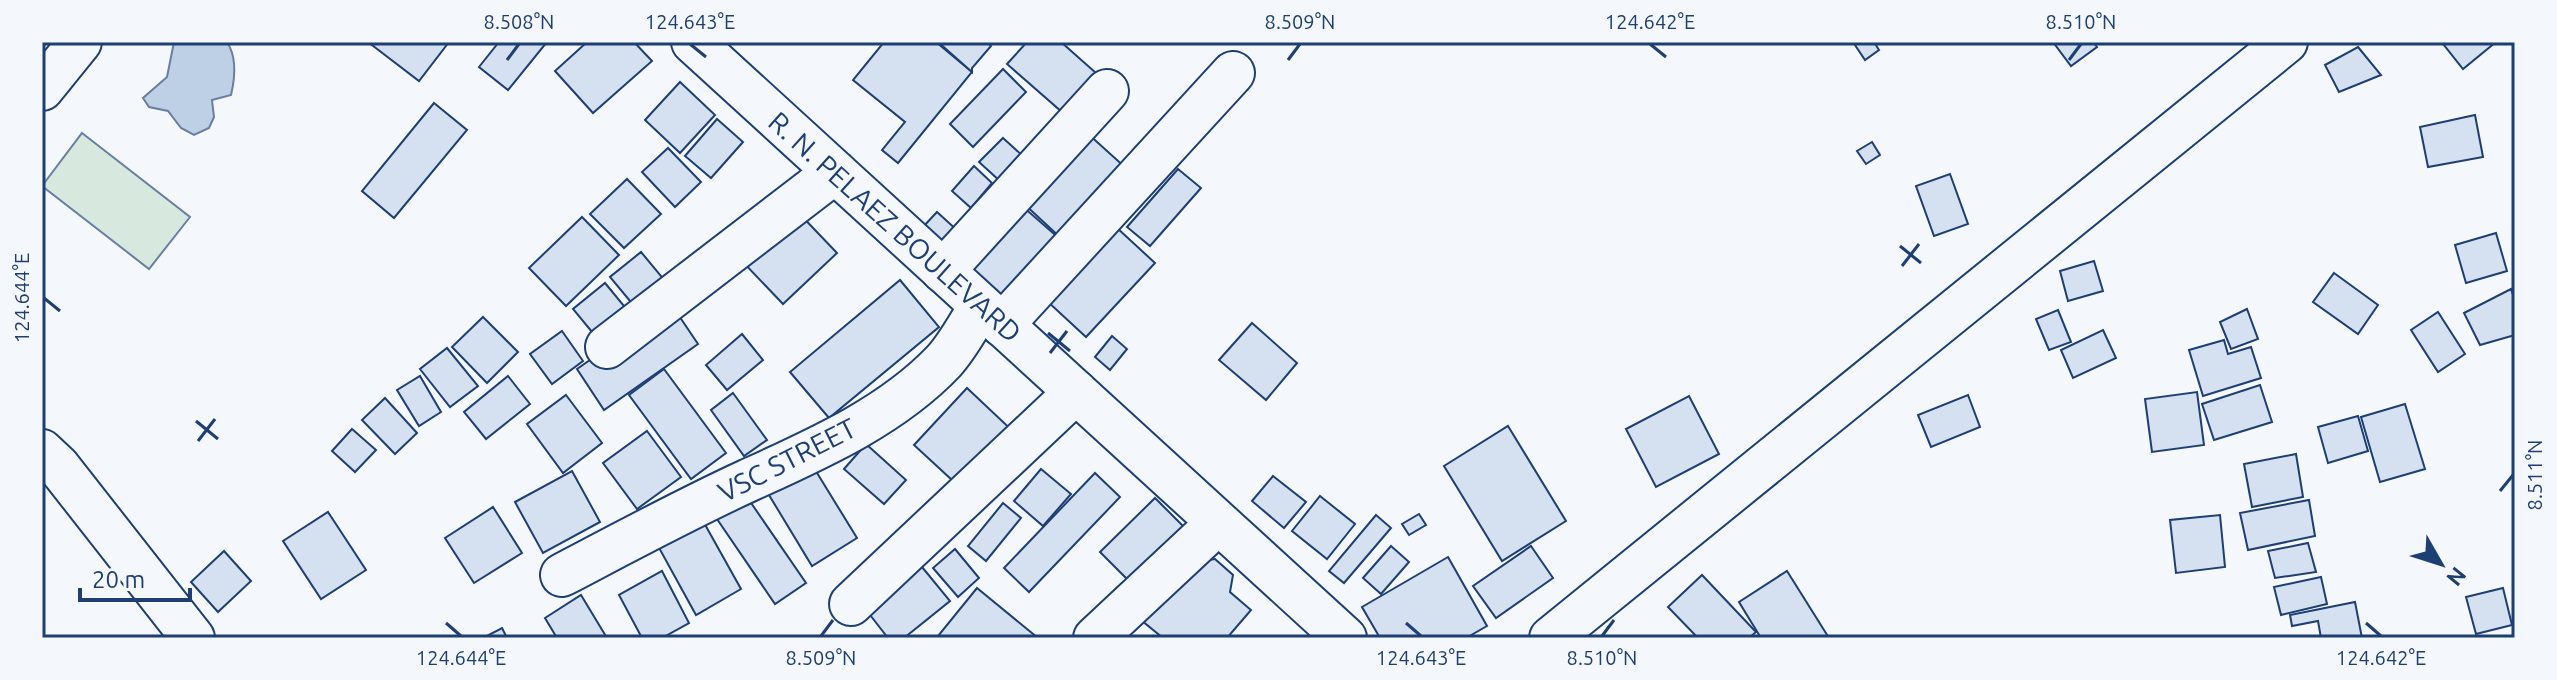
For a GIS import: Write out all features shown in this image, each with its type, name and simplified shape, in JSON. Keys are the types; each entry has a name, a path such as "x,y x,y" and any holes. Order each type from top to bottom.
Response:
{"street":[{"path":"42,89 80,42"},
{"name":"R. N. PELAEZ BOULEVARD","path":"693,42 1345,638"},
{"path":"1551,638 2286,42"},
{"name":"VSC STREET","path":"562,575 746,481 801,457 856,427 916,386 992,315 1233,73"},
{"path":"943,271 1107,91"},
{"path":"607,347 835,172"},
{"path":"851,604 1076,392"},
{"path":"42,451 58,466 193,638"},
{"path":"1095,638 1218,523"}],"shaded area":[{"path":"82,133 190,217 149,269 42,186"}],"water":[{"path":"174,42 227,42 234,61 231,95 212,100 214,117 209,128 194,135 181,128 168,111 149,107 143,98 167,77"}],"building":[{"path":"368,42 449,42 419,81"},
{"path":"499,42 547,42 508,90 479,67"},
{"path":"587,42 634,42 652,61 593,113 555,71"},
{"path":"884,42 936,42 972,72 898,163 882,150 905,122 853,80"},
{"path":"938,42 987,42 991,46 972,72"},
{"path":"1027,42 1061,42 1105,81 1070,119 1007,64"},
{"path":"1853,42 1874,42 1879,50 1865,60"},
{"path":"2053,42 2093,42 2097,47 2071,66"},
{"path":"2447,42 2496,42 2463,69 2444,45"},
{"path":"2358,47 2381,75 2339,92 2325,65"},
{"path":"1003,69 1026,92 973,147 950,124"},
{"path":"680,82 715,115 680,153 645,120"},
{"path":"434,103 467,130 394,218 362,191"},
{"path":"2475,115 2483,157 2428,167 2420,127"},
{"path":"717,119 743,142 711,178 685,156"},
{"path":"1086,132 1127,169 1063,240 1022,202"},
{"path":"1003,138 1024,157 1001,182 979,162"},
{"path":"1872,142 1880,155 1866,164 1857,151"},
{"path":"668,148 701,182 675,207 642,172"},
{"path":"974,166 992,183 971,208 952,191"},
{"path":"1178,169 1201,188 1150,246 1127,227"},
{"path":"1950,174 1968,224 1934,236 1916,186"},
{"path":"627,179 661,214 624,248 590,214"},
{"path":"1021,205 1061,240 1003,304 964,268"},
{"path":"794,208 837,253 783,304 740,259"},
{"path":"937,212 959,232 944,248 922,228"},
{"path":"582,217 619,255 566,306 529,268"},
{"path":"1116,227 1155,263 1086,337 1047,301"},
{"path":"2496,233 2507,271 2466,283 2455,245"},
{"path":"641,252 666,282 635,307 610,277"},
{"path":"2094,261 2103,291 2068,301 2060,271"},
{"path":"2334,273 2378,305 2358,334 2313,302"},
{"path":"900,280 939,327 829,418 790,372"},
{"path":"605,283 629,312 597,338 573,309"},
{"path":"2511,289 2515,301 2515,335 2480,345 2464,313"},
{"path":"671,304 698,344 604,410 577,369"},
{"path":"2247,309 2258,339 2231,349 2220,322"},
{"path":"2058,310 2071,342 2049,350 2036,319"},
{"path":"2438,312 2465,354 2438,372 2411,330"},
{"path":"483,317 518,352 487,383 452,347"},
{"path":"1252,323 1297,363 1266,400 1219,360"},
{"path":"2103,330 2116,358 2073,378 2061,350"},
{"path":"562,331 583,361 552,384 530,354"},
{"path":"742,334 763,360 727,390 706,365"},
{"path":"1112,336 1127,349 1110,370 1095,357"},
{"path":"2224,340 2228,354 2251,347 2261,378 2203,396 2189,350"},
{"path":"447,348 478,386 450,407 420,369"},
{"path":"664,369 726,453 691,479 629,395"},
{"path":"420,376 441,412 419,426 397,390"},
{"path":"508,376 530,404 486,439 464,412"},
{"path":"2260,385 2272,422 2214,440 2202,404"},
{"path":"967,388 1018,436 965,492 914,445"},
{"path":"2197,392 2204,445 2152,452 2145,399"},
{"path":"733,393 767,440 744,456 711,410"},
{"path":"566,395 602,443 563,473 527,424"},
{"path":"1968,395 1980,427 1931,447 1918,415"},
{"path":"1689,396 1719,454 1656,487 1626,429"},
{"path":"385,398 417,433 395,454 362,420"},
{"path":"2405,404 2425,469 2380,482 2361,417"},
{"path":"2358,416 2368,451 2328,463 2318,427"},
{"path":"1508,426 1566,521 1502,561 1444,466"},
{"path":"352,429 376,450 355,472 332,451"},
{"path":"647,431 681,477 637,509 603,463"},
{"path":"866,444 906,480 884,504 844,469"},
{"path":"2296,454 2303,497 2252,507 2244,464"},
{"path":"814,468 857,538 812,566 769,495"},
{"path":"1041,469 1071,494 1043,526 1014,501"},
{"path":"572,471 600,522 543,553 515,502"},
{"path":"1095,473 1120,497 1029,592 1004,568"},
{"path":"1273,476 1306,502 1284,528 1252,501"},
{"path":"1320,496 1355,524 1327,559 1292,531"},
{"path":"747,497 806,583 775,604 717,519"},
{"path":"1155,498 1189,532 1134,586 1100,552"},
{"path":"2309,500 2315,536 2248,550 2240,513"},
{"path":"1003,503 1021,518 986,561 968,546"},
{"path":"493,507 522,553 474,583 445,538"},
{"path":"328,512 366,570 321,599 283,541"},
{"path":"1419,514 1426,525 1409,535 1402,524"},
{"path":"1376,515 1391,528 1344,583 1329,571"},
{"path":"2220,515 2225,567 2176,573 2170,520"},
{"path":"703,521 741,589 696,615 658,546"},
{"path":"2308,543 2316,572 2275,578 2268,551"},
{"path":"1391,546 1409,562 1381,594 1363,578"},
{"path":"1531,546 1553,578 1496,618 1473,586"},
{"path":"955,549 979,578 958,597 933,568"},
{"path":"224,551 251,581 218,612 191,582"},
{"path":"1448,557 1487,626 1466,638 1380,638 1362,607"},
{"path":"1215,559 1233,575 1230,592 1251,610 1227,638 1163,638 1141,620 1189,563"},
{"path":"922,567 950,601 904,638 888,638 867,611"},
{"path":"662,571 689,623 662,638 642,638 619,595"},
{"path":"1787,571 1829,638 1761,638 1739,602"},
{"path":"1702,575 1756,632 1749,638 1698,638 1668,607"},
{"path":"2321,577 2327,604 2281,615 2274,587"},
{"path":"977,588 1038,638 938,636"},
{"path":"2503,588 2512,625 2476,634 2466,597"},
{"path":"581,595 607,638 557,638 545,618"},
{"path":"2355,602 2362,638 2321,638 2318,621 2292,626 2290,615"},
{"path":"502,628 507,638 483,638"}]}
